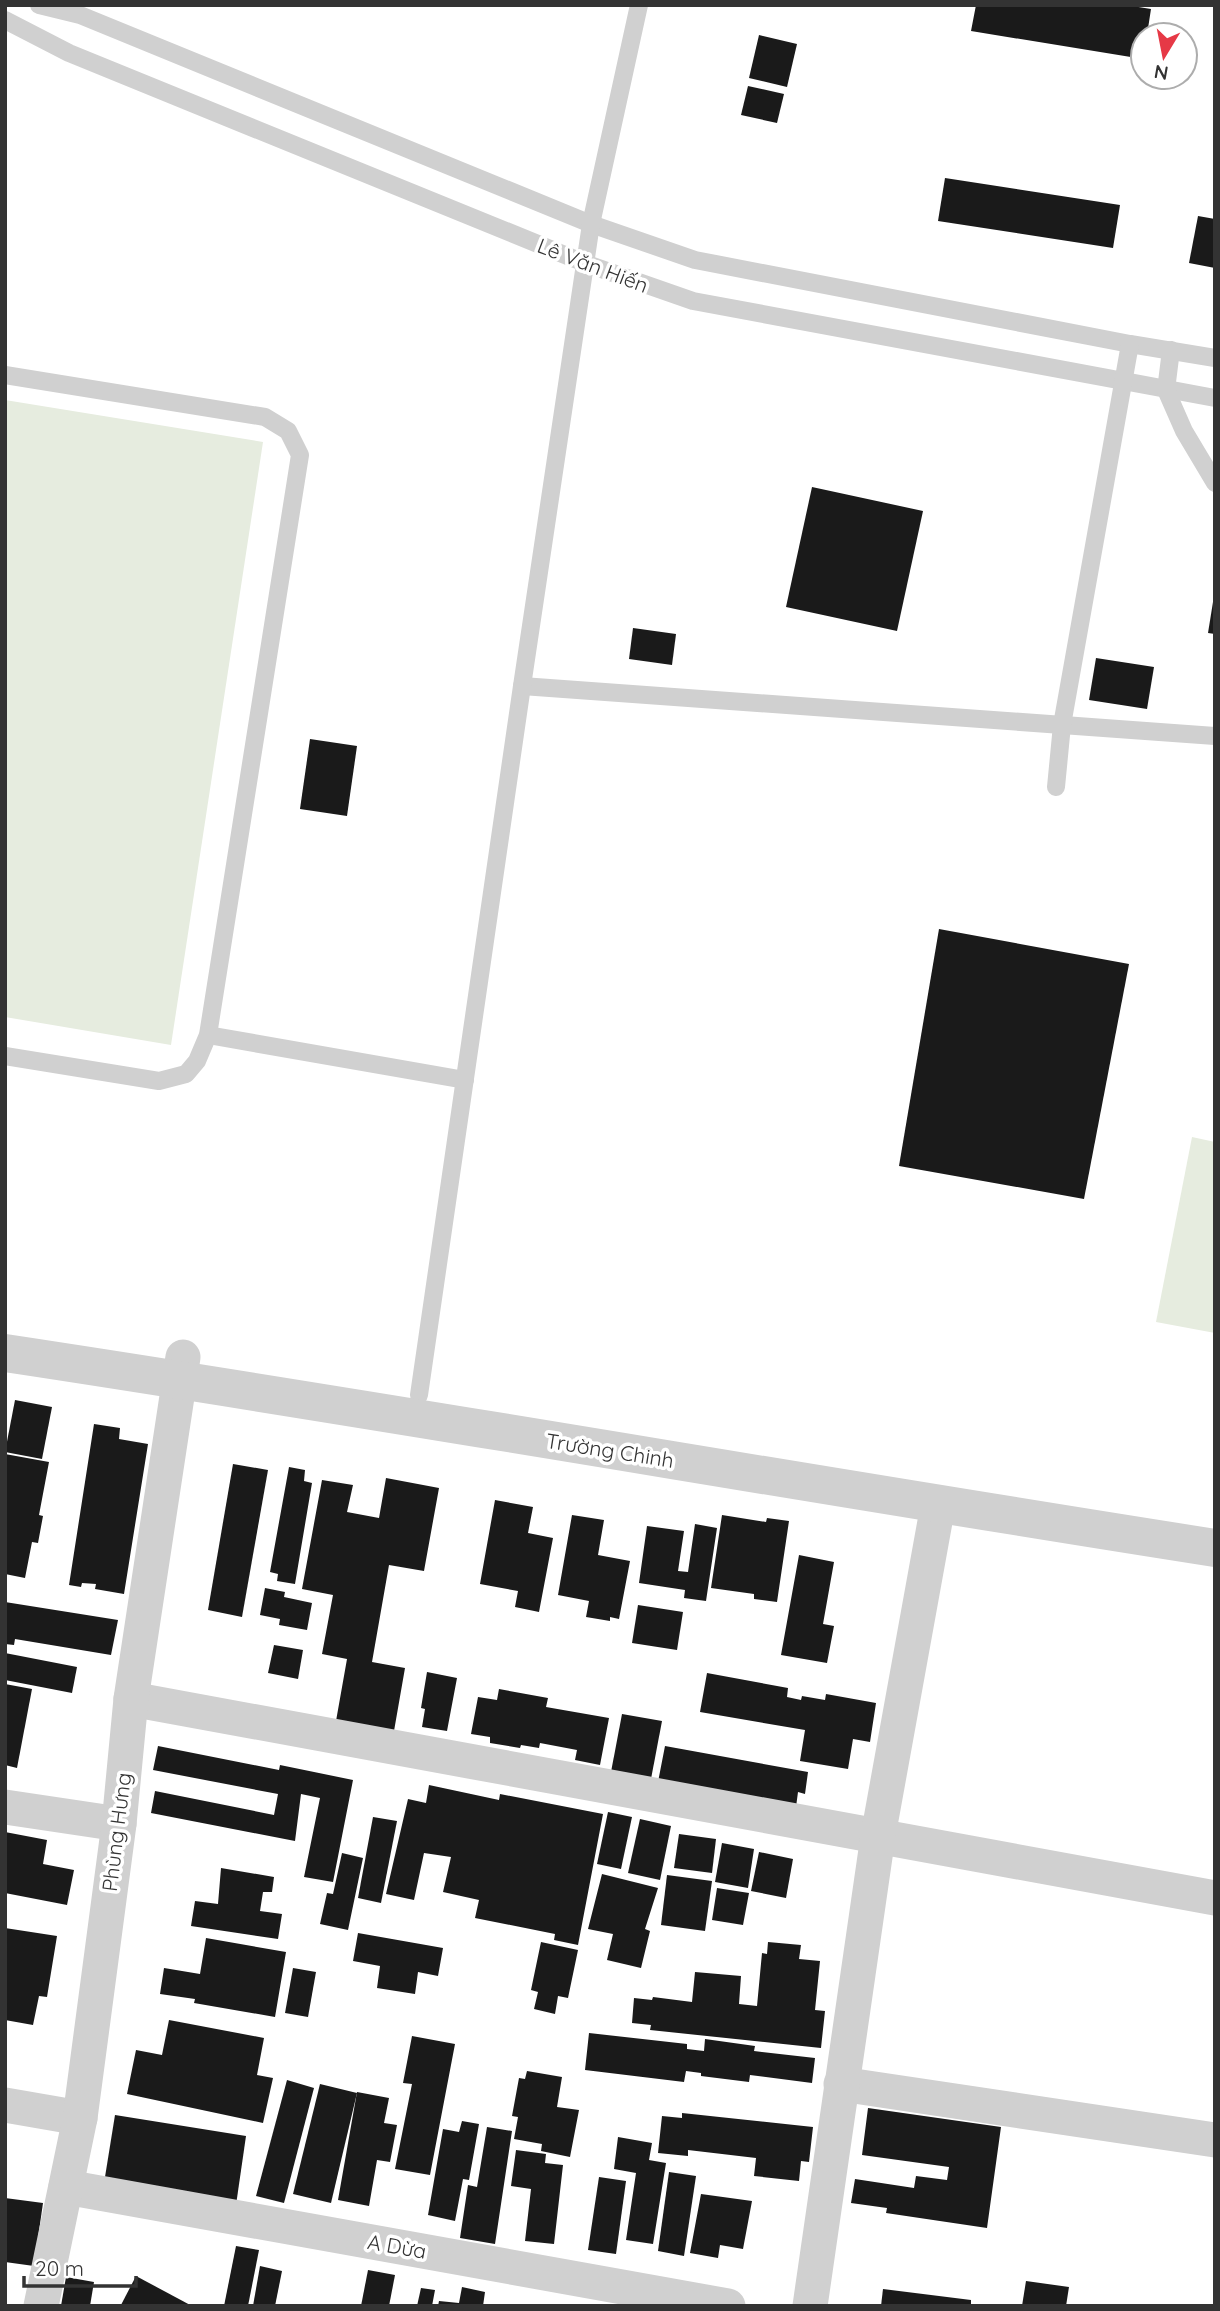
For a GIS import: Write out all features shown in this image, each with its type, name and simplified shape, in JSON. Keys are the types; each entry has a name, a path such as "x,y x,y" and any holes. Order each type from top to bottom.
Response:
{"street":[{"name":"Trường Chinh","path":"5,1329 181,1368 938,1505 1215,1548"},
{"name":"Trường Chinh","path":"5,1353 181,1368 419,1395 1215,1522"},
{"name":"Phùng Hưng","path":"41,2306 80,2118 118,1824 131,1699 181,1368"},
{"path":"810,2306 877,1836 938,1505"},
{"path":"131,1699 1215,1898"},
{"path":"5,1807 118,1824"},
{"path":"841,2084 1215,2140"},
{"path":"5,2105 80,2118"},
{"name":"A Dừa","path":"66,2187 728,2306"}],"lane":[{"name":"Lê Văn Hiến","path":"39,5 80,15 592,224 695,260 1215,358"},
{"path":"419,1395 592,224 639,5"},
{"name":"Lê Văn Hiến","path":"5,20 69,53 587,264 693,301 1215,398"},
{"path":"1056,787 1062,725 1130,344"},
{"path":"1171,350 1166,390 1184,431 1215,484"},
{"path":"5,375 265,417 288,431 300,455 208,1035 197,1061 186,1074 159,1081 5,1056"},
{"path":"522,686 1215,736"},
{"path":"208,1035 465,1080"}],"shaded area":[{"path":"5,400 263,442 171,1045 5,1017"},
{"path":"1192,1137 1215,1142 1215,1333 1156,1322"}],"building":[{"path":"976,5 1126,5 1151,9 1149,21 1129,21 1129,57 971,31"},
{"path":"759,35 797,44 787,87 749,78"},
{"path":"748,86 784,94 777,123 741,115"},
{"path":"945,178 1120,205 1113,248 938,221"},
{"path":"1198,216 1215,219 1215,268 1189,263"},
{"path":"812,487 923,511 897,631 786,607"},
{"path":"1215,602 1215,634 1208,633"},
{"path":"633,628 676,634 672,665 629,659"},
{"path":"1096,658 1154,667 1147,709 1089,700"},
{"path":"310,739 357,746 347,816 300,809"},
{"path":"939,929 1129,964 1084,1199 899,1166"},
{"path":"15,1400 52,1407 42,1459 5,1452"},
{"path":"94,1424 120,1428 119,1439 148,1444 124,1594 95,1589 96,1584 82,1583 81,1587 69,1585"},
{"path":"5,1454 49,1462 39,1515 43,1516 38,1543 32,1542 25,1578 5,1574"},
{"path":"233,1464 268,1470 242,1617 208,1610"},
{"path":"289,1467 305,1470 304,1481 312,1483 295,1584 277,1581 278,1574 270,1572"},
{"path":"386,1478 439,1488 424,1571 389,1565 372,1662 405,1668 394,1731 336,1721 347,1659 322,1654 333,1595 302,1589 322,1480 353,1485 347,1512 379,1518"},
{"path":"495,1500 533,1507 528,1533 553,1538 539,1612 515,1607 518,1591 480,1584"},
{"path":"572,1515 604,1520 598,1555 630,1561 619,1619 610,1617 610,1621 586,1617 589,1601 558,1595"},
{"path":"722,1515 766,1522 767,1518 789,1521 777,1602 754,1599 754,1594 711,1588"},
{"path":"695,1524 717,1528 706,1601 684,1598 685,1590 639,1583 647,1526 684,1531 678,1571 688,1572"},
{"path":"799,1555 834,1562 823,1624 834,1626 827,1663 781,1655"},
{"path":"265,1588 285,1592 284,1597 312,1603 307,1630 279,1625 280,1619 260,1615"},
{"path":"5,1602 118,1620 111,1655 15,1639 14,1645 5,1644"},
{"path":"638,1605 683,1612 677,1650 632,1643"},
{"path":"274,1645 303,1650 298,1679 268,1673"},
{"path":"5,1653 77,1667 72,1693 5,1680"},
{"path":"427,1672 457,1678 447,1731 422,1727 425,1709 421,1708"},
{"path":"707,1673 788,1688 787,1697 801,1700 802,1696 825,1700 826,1694 876,1703 870,1742 853,1739 848,1769 800,1761 805,1730 700,1712"},
{"path":"5,1684 32,1689 17,1768 5,1765"},
{"path":"499,1689 548,1698 546,1707 609,1718 600,1765 575,1760 577,1750 540,1743 539,1748 521,1745 520,1748 490,1743 490,1737 471,1734 478,1697 497,1700"},
{"path":"622,1714 662,1721 651,1779 611,1772"},
{"path":"158,1746 279,1770 280,1765 353,1780 333,1882 304,1877 320,1798 301,1794 295,1841 151,1813 155,1791 274,1815 278,1794 153,1770"},
{"path":"665,1746 808,1772 805,1794 798,1792 796,1807 658,1782"},
{"path":"429,1785 499,1800 500,1794 603,1814 578,1945 554,1940 555,1934 475,1918 479,1900 443,1892 451,1857 424,1853 414,1900 386,1894 408,1799 426,1803"},
{"path":"608,1812 632,1817 621,1869 597,1864"},
{"path":"373,1817 397,1821 381,1903 358,1898"},
{"path":"640,1819 671,1826 660,1880 628,1873"},
{"path":"5,1832 47,1840 43,1864 74,1870 67,1905 5,1893"},
{"path":"679,1834 716,1839 712,1873 674,1868"},
{"path":"722,1843 754,1849 748,1888 715,1882"},
{"path":"759,1852 793,1859 786,1898 751,1891"},
{"path":"342,1853 363,1858 348,1930 320,1924 327,1893 333,1894"},
{"path":"221,1868 274,1877 272,1892 263,1892 260,1911 282,1914 278,1939 191,1926 195,1901 218,1904"},
{"path":"602,1874 658,1888 645,1929 650,1931 641,1968 607,1960 613,1934 588,1929"},
{"path":"667,1875 712,1881 705,1931 661,1925"},
{"path":"717,1888 749,1893 743,1925 712,1920"},
{"path":"5,1928 57,1936 47,1997 39,1996 33,2025 5,2020"},
{"path":"358,1933 443,1948 438,1976 418,1972 415,1994 377,1988 380,1966 353,1961"},
{"path":"206,1938 286,1952 275,2017 194,2003 195,1999 160,1994 164,1968 200,1974"},
{"path":"541,1942 578,1950 568,1998 558,1996 555,2014 534,2009 538,1992 531,1990"},
{"path":"768,1942 801,1945 799,1959 820,1961 815,2010 825,2011 821,2048 650,2030 651,2025 632,2023 634,1998 652,2000 653,1997 692,2002 695,1972 741,1976 739,2004 757,2006 762,1953 767,1954"},
{"path":"293,1968 316,1972 308,2017 285,2013"},
{"path":"169,2020 264,2038 257,2075 273,2078 263,2123 127,2094 136,2050 162,2055"},
{"path":"589,2033 687,2044 687,2049 704,2051 705,2039 755,2046 754,2051 815,2058 812,2083 750,2075 749,2082 701,2076 701,2073 686,2071 684,2082 585,2070"},
{"path":"412,2036 455,2044 430,2175 395,2169 412,2084 403,2083"},
{"path":"527,2071 562,2077 557,2107 579,2110 570,2157 541,2151 542,2144 514,2139 518,2117 512,2116 519,2078 525,2079"},
{"path":"287,2080 314,2088 284,2203 256,2196"},
{"path":"320,2084 357,2093 331,2203 293,2194"},
{"path":"357,2092 389,2098 384,2123 397,2125 390,2162 377,2160 369,2206 338,2200"},
{"path":"868,2108 1001,2127 987,2228 886,2213 887,2208 851,2203 855,2179 914,2188 916,2176 947,2180 949,2167 862,2155"},
{"path":"682,2113 813,2127 809,2162 801,2161 799,2181 754,2176 756,2158 688,2150 688,2156 658,2153 662,2116 682,2118"},
{"path":"115,2115 246,2136 236,2205 105,2177"},
{"path":"462,2121 479,2124 469,2180 463,2179 455,2221 428,2215 443,2129 459,2132"},
{"path":"487,2127 512,2131 495,2244 460,2238 468,2185 477,2187"},
{"path":"618,2137 652,2143 649,2160 666,2163 653,2244 626,2240 636,2173 614,2169"},
{"path":"516,2150 546,2154 545,2163 563,2165 554,2244 525,2241 531,2189 511,2186"},
{"path":"669,2172 696,2176 684,2256 658,2251"},
{"path":"599,2177 626,2181 616,2254 588,2250"},
{"path":"701,2194 752,2201 743,2249 720,2245 718,2258 690,2253"},
{"path":"5,2198 43,2203 34,2266 5,2262"},
{"path":"236,2246 259,2250 248,2306 224,2306"},
{"path":"260,2266 282,2271 275,2306 253,2306"},
{"path":"368,2270 395,2275 389,2306 361,2306"},
{"path":"136,2276 192,2306 121,2305"},
{"path":"66,2277 94,2282 90,2306 61,2306"},
{"path":"1026,2281 1069,2287 1066,2306 1022,2306"},
{"path":"462,2287 485,2292 483,2306 438,2306 439,2301 459,2303"},
{"path":"421,2288 435,2290 432,2306 417,2306"},
{"path":"883,2289 971,2300 971,2306 881,2306"}]}
